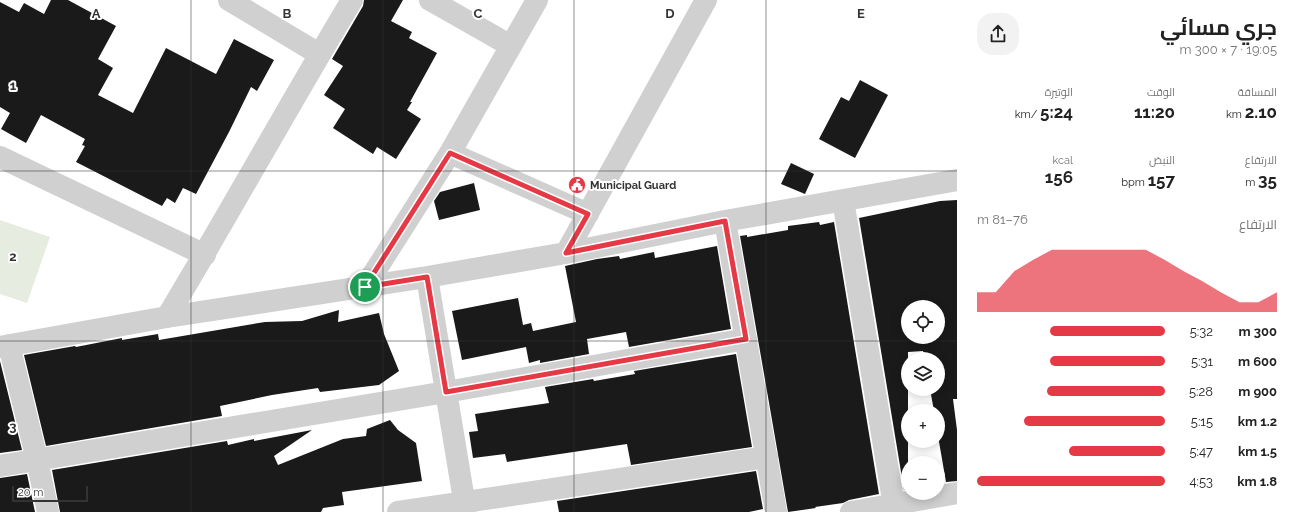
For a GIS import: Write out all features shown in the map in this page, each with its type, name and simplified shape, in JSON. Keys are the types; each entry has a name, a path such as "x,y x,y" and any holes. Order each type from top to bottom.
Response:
{"street":[{"path":"229,0 320,54"},
{"path":"167,317 205,255 352,0"},
{"path":"430,0 511,46"},
{"path":"365,287 450,153 537,0"},
{"path":"566,253 706,0"},
{"path":"450,153 588,214"},
{"path":"0,157 205,255"},
{"path":"48,512 37,460 4,346 167,317 365,287 566,253 725,221 957,180"},
{"path":"843,200 894,508"},
{"path":"725,221 776,512"},
{"path":"427,277 465,507"},
{"path":"0,466 446,392 746,339"},
{"path":"398,512 465,507 767,457"},
{"path":"852,512 894,508 957,494"}],"shaded area":[{"path":"0,220 50,237 27,303 0,294"}],"building":[{"path":"51,0 68,0 116,26 98,59 113,68 98,95 133,113 166,48 216,74 234,39 274,60 257,91 251,87 196,194 183,188 175,203 167,198 162,206 76,162 85,146 82,145 85,139 41,115 26,143 1,129 10,113 0,107 0,2 19,12 24,3 44,14"},
{"path":"364,0 403,0 391,21 412,32 409,38 437,53 407,110 421,119 396,159 377,147 373,154 333,128 345,109 324,95 343,66 332,59 363,6"},
{"path":"860,80 888,95 855,158 819,139 841,97 849,101"},
{"path":"791,163 814,174 805,194 781,184"},
{"path":"474,183 480,210 439,220 434,201 440,192"},
{"path":"957,200 957,399 953,399 957,430 957,481 946,482 945,456 941,456 940,448 945,448 945,404 933,404 931,396 945,396 945,352 901,352 901,396 908,396 908,404 901,404 901,448 908,448 908,456 901,456 901,472 859,218 940,201"},
{"path":"819,222 820,225 834,222 879,494 849,500 843,503 788,512 740,236 747,235 747,237 788,230 788,226"},
{"path":"717,246 731,329 629,347 626,332 587,339 589,354 540,363 540,360 529,363 526,347 462,360 452,311 518,298 523,325 531,323 533,331 576,322 565,266 597,259 619,256 620,259 654,252 655,258"},
{"path":"339,310 338,322 379,313 384,334 399,371 379,385 320,392 318,388 272,395 220,406 222,416 46,446 24,355 122,338 122,340 158,334 159,340 265,322 302,321"},
{"path":"736,354 752,447 631,465 627,444 507,462 505,454 473,458 469,432 478,431 475,414 549,403 545,387 635,374 634,371"},
{"path":"0,361 22,450 0,453"},
{"path":"390,420 398,430 416,443 422,481 342,492 344,505 323,508 321,512 60,512 52,470 227,441 228,445 254,439 254,441 312,430 274,456 278,465 343,439 366,436 367,429"},
{"path":"756,471 763,509 749,512 559,512 557,501"},
{"path":"27,474 35,512 0,512 0,478"}],"place":[{"name":"Municipal Guard","path":"577,185"}],"route":[{"path":"450,153 588,214 566,253 725,221 746,339 446,392 427,277 365,287 450,153"}]}
